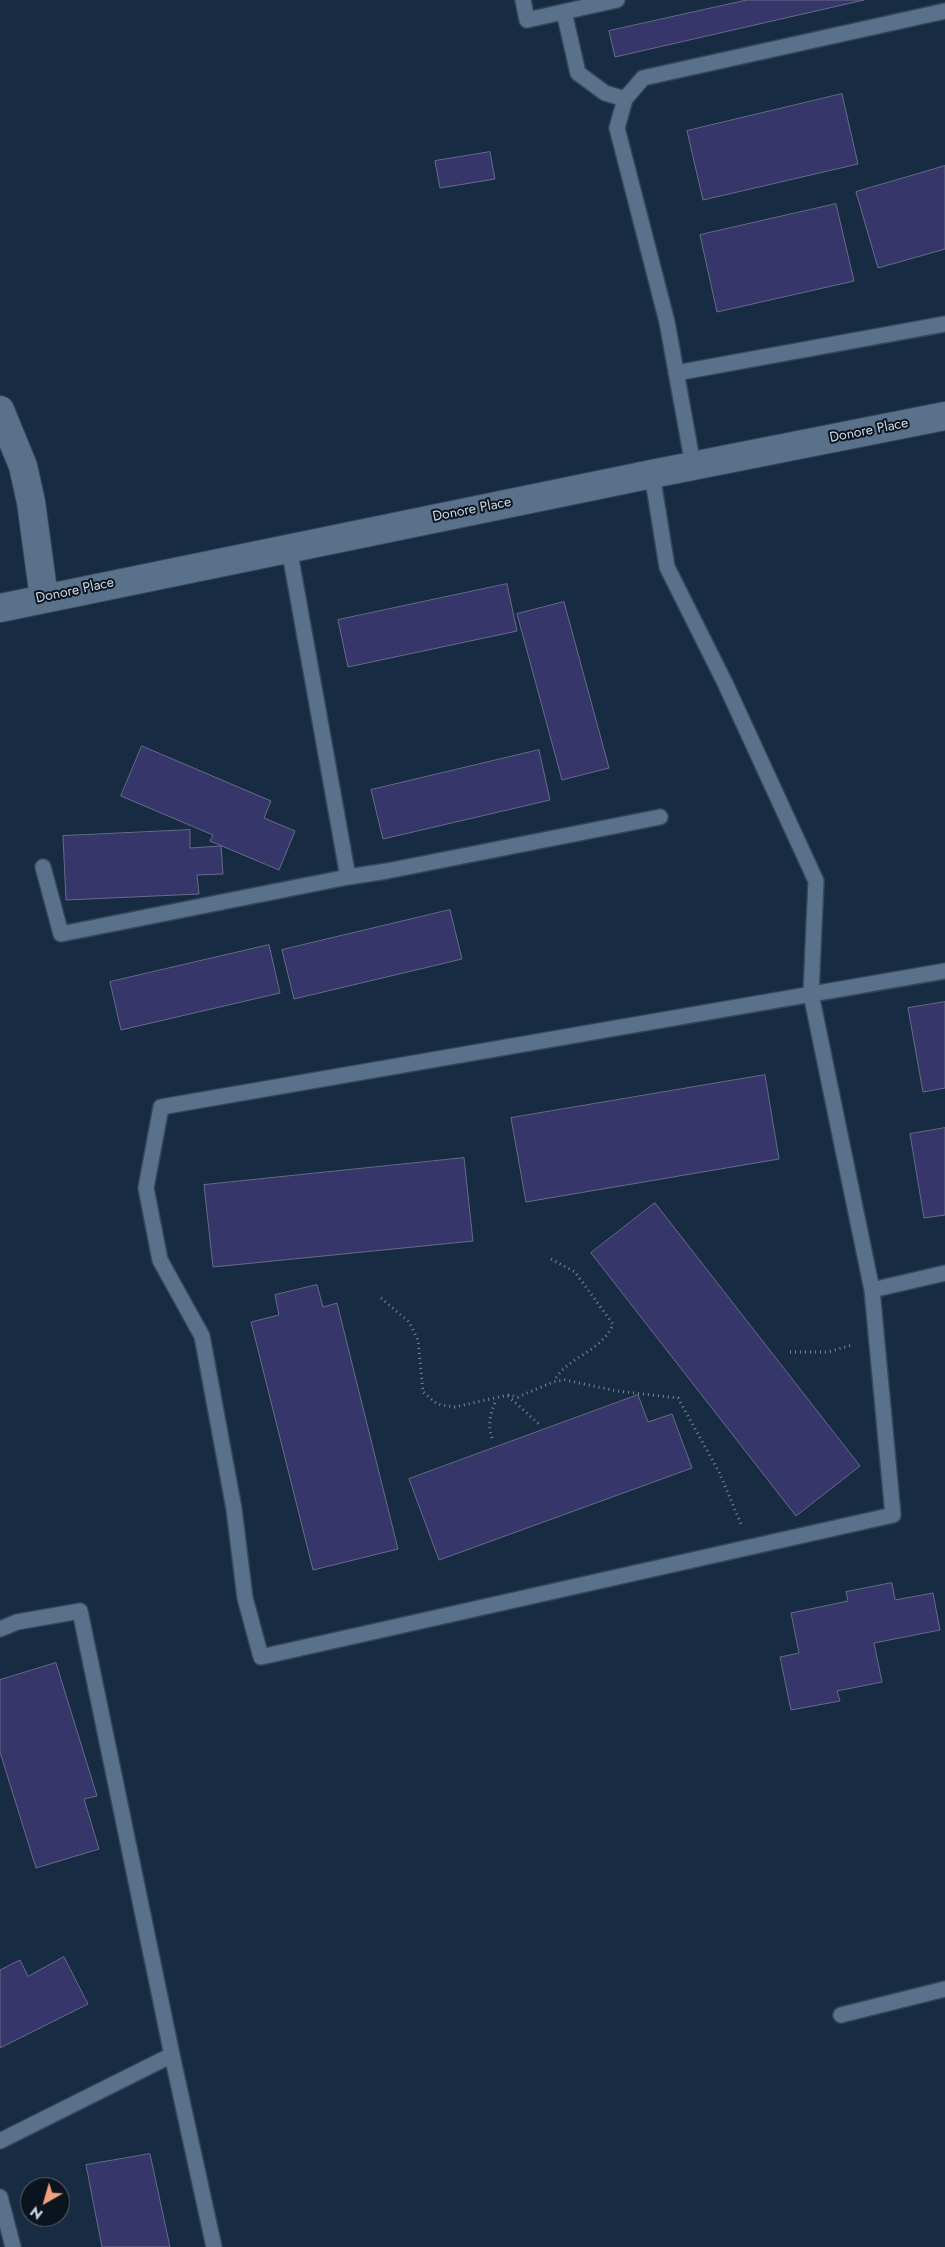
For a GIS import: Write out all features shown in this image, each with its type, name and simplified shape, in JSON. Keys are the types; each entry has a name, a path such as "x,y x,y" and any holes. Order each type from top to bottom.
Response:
{"street":[{"path":"0,411 23,466 31,502 44,598"},
{"name":"Donore Place","path":"0,608 693,465 945,416"}],"lane":[{"path":"523,0 528,20 617,0"},
{"path":"693,465 667,322 617,128 624,99 643,78 945,11"},
{"path":"564,12 578,73 605,93 624,99"},
{"path":"676,373 945,324"},
{"path":"652,474 666,567 725,683 816,881 811,994 872,1290 893,1515 261,1657 245,1598 234,1509 202,1336 160,1260 146,1188 160,1107 811,994 945,971"},
{"path":"289,548 348,877"},
{"path":"43,866 62,934 348,877 397,870 660,817"},
{"path":"872,1290 945,1274"},
{"path":"0,1629 18,1622 80,1611 172,2055 214,2247"},
{"path":"841,2015 945,1989"},
{"path":"0,2141 172,2055"},
{"path":"0,2197 13,2247"}],"path":[{"path":"552,1259 575,1272 613,1324 603,1341 570,1362 560,1371 553,1382"},
{"path":"381,1298 409,1322 418,1340 423,1392 437,1404 455,1407 508,1395 518,1397 553,1382 565,1380 617,1391 678,1398 718,1472 750,1547"},
{"path":"790,1352 807,1350 828,1352 877,1339"},
{"path":"508,1395 541,1426"},
{"path":"492,1438 489,1428 490,1415 496,1399"}],"building":[{"path":"747,0 864,0 615,57 609,31"},
{"path":"842,94 858,164 703,200 687,131"},
{"path":"490,152 495,179 440,188 435,161"},
{"path":"945,166 945,249 878,268 856,192"},
{"path":"836,204 854,281 717,312 700,235"},
{"path":"507,584 517,631 348,667 338,620"},
{"path":"564,602 609,768 562,780 517,614"},
{"path":"142,746 271,801 264,818 295,831 279,870 210,841 213,835 121,796"},
{"path":"539,750 550,800 383,839 371,790"},
{"path":"190,830 190,848 221,846 223,874 197,875 199,894 66,900 63,836"},
{"path":"450,910 462,959 294,999 282,950"},
{"path":"269,945 280,993 121,1030 110,982"},
{"path":"945,1002 945,1088 923,1092 908,1008"},
{"path":"765,1075 779,1159 526,1202 511,1118"},
{"path":"945,1128 945,1215 924,1218 910,1134"},
{"path":"464,1158 473,1241 213,1267 204,1185"},
{"path":"655,1203 860,1466 796,1516 591,1253"},
{"path":"317,1285 323,1307 337,1303 398,1549 313,1570 251,1322 279,1315 275,1295"},
{"path":"638,1395 648,1422 672,1414 692,1468 439,1560 409,1479"},
{"path":"892,1583 895,1600 933,1593 940,1630 874,1643 882,1682 837,1691 840,1701 791,1710 780,1657 799,1653 791,1613 848,1601 846,1592"},
{"path":"56,1663 97,1796 84,1799 99,1849 36,1868 0,1752 0,1680"},
{"path":"64,1957 88,2004 0,2048 0,1970 20,1960 28,1976"},
{"path":"150,2154 170,2247 102,2247 86,2165"}]}
